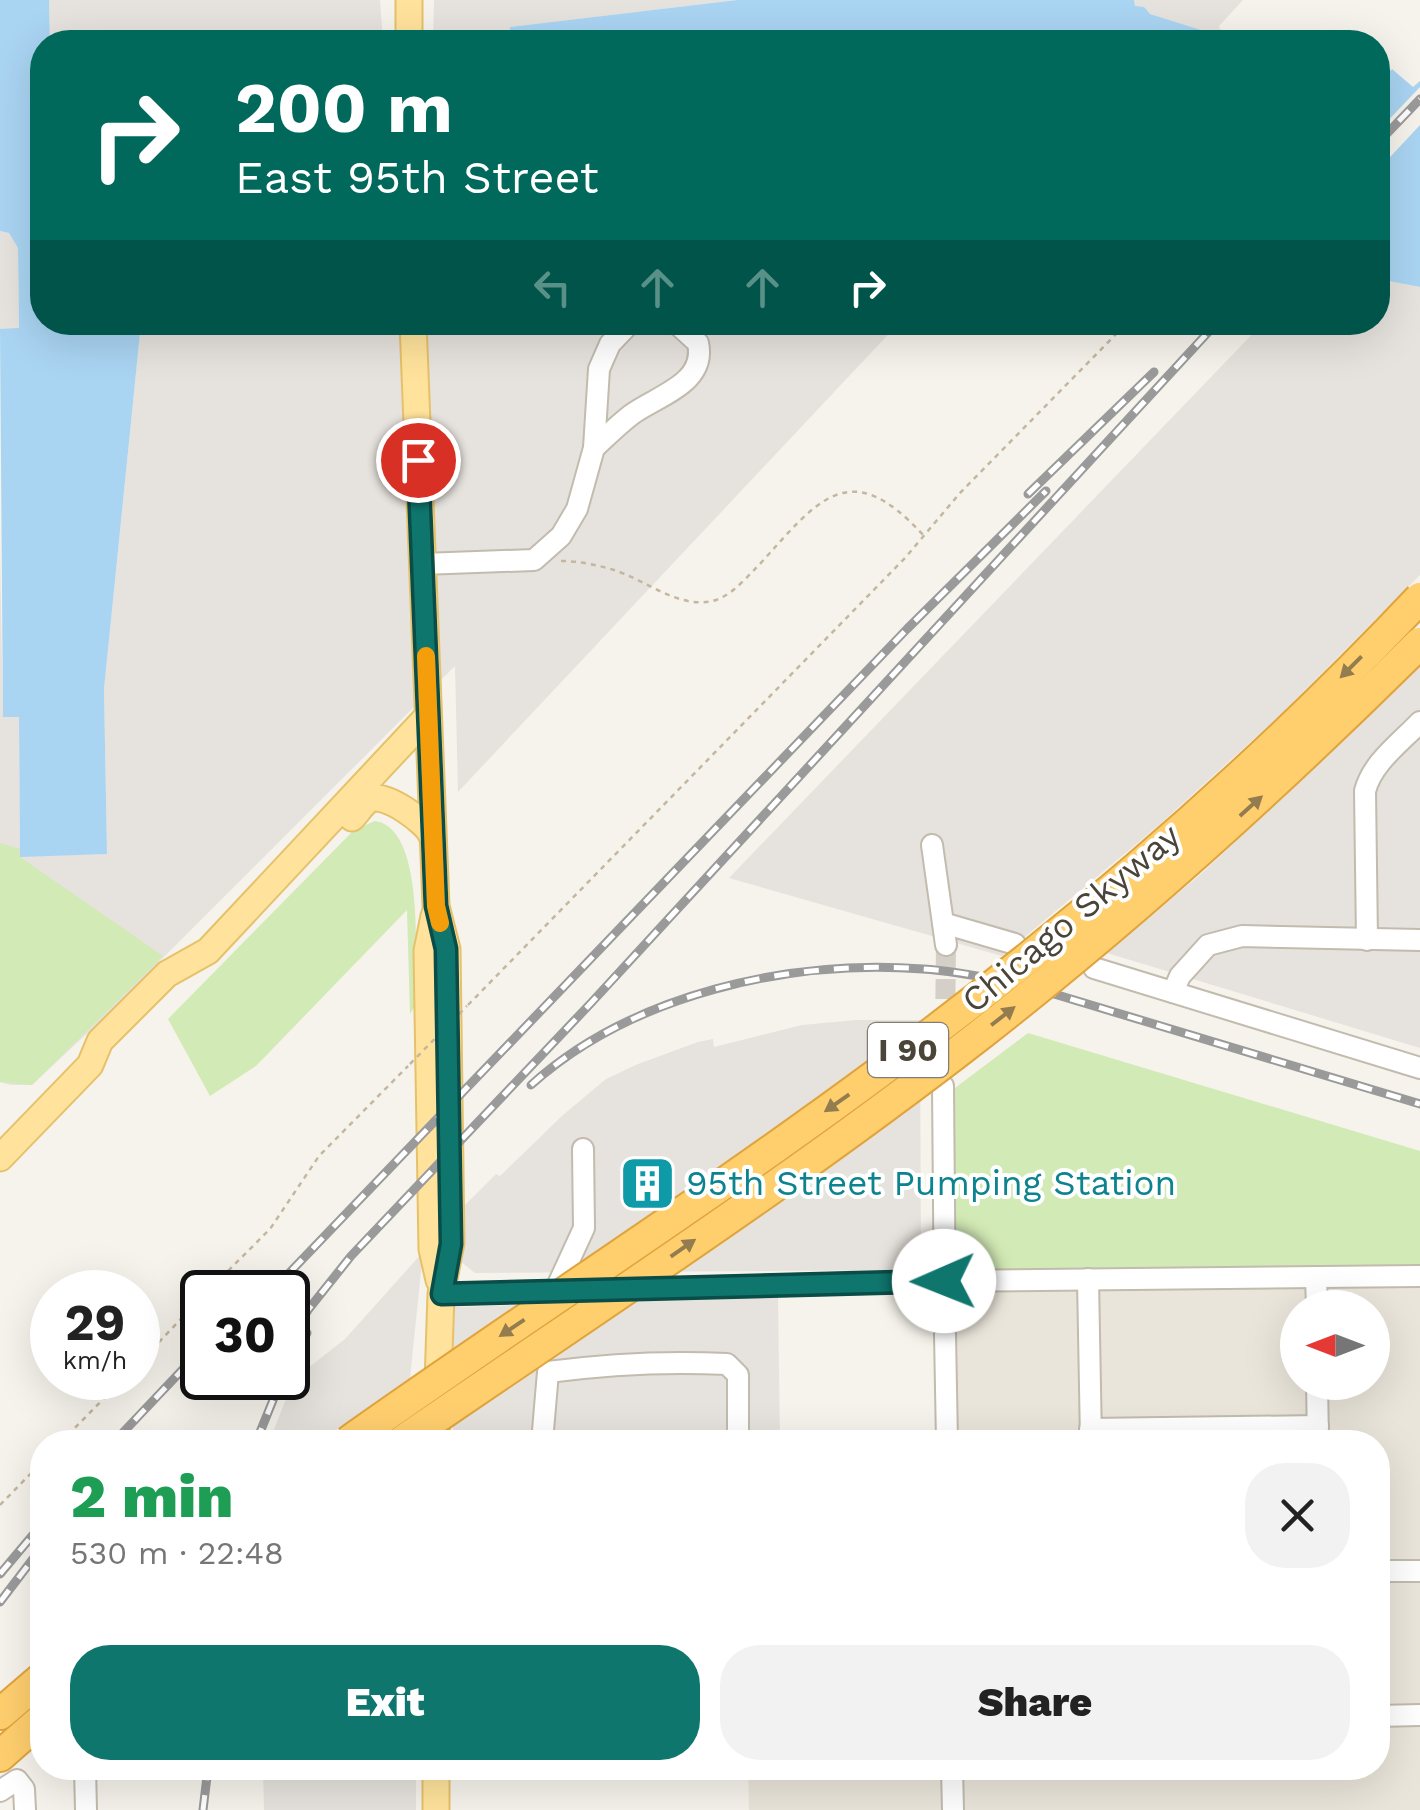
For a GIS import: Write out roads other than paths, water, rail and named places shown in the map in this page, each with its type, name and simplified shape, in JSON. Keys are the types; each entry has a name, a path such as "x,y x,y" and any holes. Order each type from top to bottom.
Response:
{"highway":[{"name":"Chicago Skyway","path":"365,1430 774,1148 972,1000 1183,825 1290,728 1420,598"},
{"name":"Chicago Skyway","path":"418,1430 760,1195 980,1034 1204,848 1311,751 1420,643"},
{"path":"0,1714 30,1688"},
{"path":"0,1756 30,1730"}],"main road":[{"path":"409,0 410,30"},
{"path":"413,335 432,836 436,906 446,949 451,1244 442,1294 436,1430"},
{"path":"5,1146 90,1065 110,1055 428,716"},
{"path":"199,956 229,945 370,800 380,798 411,814 432,836"},
{"path":"436,1780 436,1810"}],"street":[{"path":"422,564 534,560 561,536 577,509 594,448 599,369 610,344 619,335"},
{"path":"594,448 631,415 690,378 697,366 698,343 689,335"},
{"path":"1368,940 1369,776 1420,722"},
{"path":"932,845 946,945"},
{"path":"943,923 1015,944"},
{"path":"1173,992 1180,976 1208,946 1242,936 1420,940"},
{"path":"1094,968 1420,1068"},
{"path":"944,1086 947,1430"},
{"path":"555,1291 584,1228 583,1149"},
{"path":"442,1294 944,1281 1420,1276"},
{"path":"1316,1277 1316,1290"},
{"path":"1088,1279 1091,1430"},
{"path":"543,1430 548,1372 612,1364 682,1362 727,1364 738,1375 738,1430"},
{"path":"1318,1400 1318,1430"},
{"path":"1390,1572 1420,1571"},
{"path":"1390,1716 1420,1716"},
{"path":"0,1791 18,1780 24,1788 25,1810"},
{"path":"85,1780 86,1810"},
{"path":"952,1780 953,1810"}],"water":[{"path":"0,0 49,0 50,30 30,30 30,335 140,335 104,689 107,854 20,857 19,717 3,717 0,329 19,328 18,248 9,233 0,231"},
{"path":"737,0 1134,0 1135,6 1144,7 1150,14 1201,30 510,30 510,27"},
{"path":"1390,71 1413,87 1420,81 1420,287 1390,281"}],"tunnel":[{"path":"945,1029 946,945"}],"railway":[{"path":"1390,130 1420,99"},
{"path":"310,1307 351,1256 591,1003 1206,335"},
{"path":"1028,494 1154,372"},
{"path":"292,1270 907,629 1046,491"},
{"path":"531,1085 571,1053 664,1006 767,977 872,967 948,971 1021,984 1420,1104"},
{"path":"125,1430 180,1372"},
{"path":"261,1430 273,1400"},
{"path":"0,1574 30,1538"},
{"path":"0,1602 30,1563"},
{"path":"203,1810 207,1780"}],"place":[{"name":"95th Street Pumping Station","path":"647,1183"}]}
